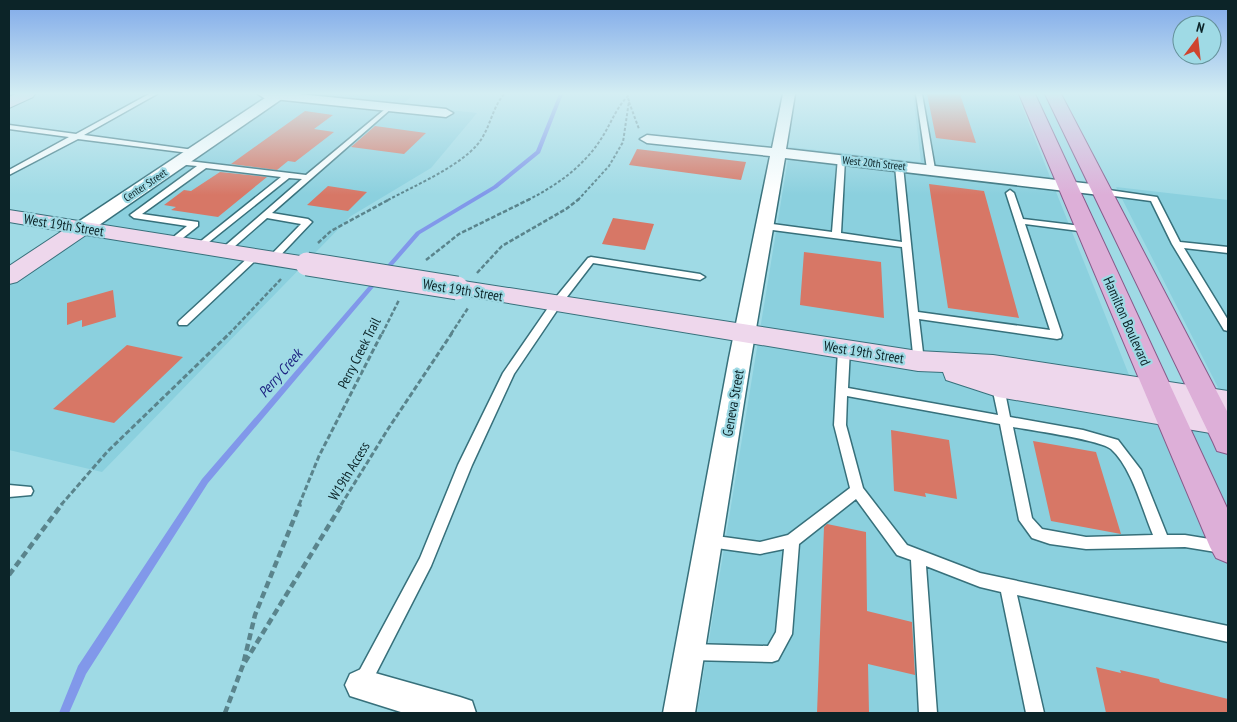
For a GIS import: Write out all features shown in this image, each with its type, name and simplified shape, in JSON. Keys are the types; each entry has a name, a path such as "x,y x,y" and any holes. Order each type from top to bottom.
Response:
{"main road":[{"name":"Hamilton Boulevard","path":"1041,128 1228,548"},
{"path":"1069,128 1222,418"},
{"name":"West 19th Street","path":"9,216 918,361 993,365 1222,418"},
{"name":"Center Street","path":"9,277 82,228"},
{"name":"West 19th Street","path":"918,361 998,386 1163,403"}],"street":[{"name":"Center Street","path":"82,228 193,159 232,128"},
{"name":"Geneva Street","path":"679,713 778,152 781,128"},
{"name":"West 20th Street","path":"647,139 931,169 1101,191"},
{"path":"361,685 460,713"}],"lane":[{"path":"14,128 77,136 193,159 309,178"},
{"path":"9,173 92,128"},
{"path":"224,251 366,128"},
{"path":"924,128 931,169"},
{"path":"172,243 195,224 134,215 193,159"},
{"path":"836,235 841,159"},
{"path":"899,166 918,361"},
{"path":"199,247 288,175"},
{"path":"1101,191 1154,199 1177,244 1228,328"},
{"path":"914,316 1056,336 1010,193"},
{"path":"183,323 308,222 266,215"},
{"path":"1019,221 1086,229"},
{"path":"224,226 248,230"},
{"path":"764,226 907,245"},
{"path":"1177,244 1228,250"},
{"path":"361,685 426,561 465,465 509,373 556,304 591,260 700,277"},
{"path":"844,349 840,425 857,490 902,550 980,580 1228,634"},
{"path":"998,386 1026,520 1037,534 1050,538 1086,543 1185,541 1228,548"},
{"path":"842,390 1083,434 1114,444 1134,470 1162,541"},
{"path":"709,541 760,548 792,541 857,490"},
{"path":"9,492 26,491"},
{"path":"690,652 772,654 784,634 792,541"},
{"path":"918,556 928,713"},
{"path":"1007,586 1035,713"}],"path":[{"path":"9,575 56,511 107,452 302,263 331,231 452,165 477,145 487,128"},
{"path":"424,262 438,248 452,238 547,190 570,174 597,146 607,128"},
{"name":"W19th Access","path":"243,665 388,429 467,290 489,258 502,246 566,209 585,194 609,166 623,142 625,128"},
{"path":"638,128 647,139"},
{"name":"Perry Creek Trail","path":"225,713 243,665 255,615 319,456 403,295"}],"shaded area":[{"path":"222,128 465,128 431,168 351,216 102,472 9,450 9,270"},
{"path":"917,128 1030,128 1143,410 1228,430 1228,713 697,713 790,147 921,162"},
{"path":"1116,187 1228,200 1228,407"}],"building":[{"path":"282,128 316,128 314,129 334,132 295,162 288,161 277,170 231,164"},
{"path":"373,128 426,133 404,154 351,147"},
{"path":"934,128 971,128 976,143 936,138"},
{"path":"637,149 746,162 741,180 629,165"},
{"path":"220,172 267,177 218,217 171,210 176,207 164,205 184,190 191,191"},
{"path":"929,184 984,191 1019,318 948,308"},
{"path":"328,186 367,192 348,211 307,205"},
{"path":"613,218 654,224 645,250 602,244"},
{"path":"804,252 881,262 884,318 800,305"},
{"path":"113,290 116,317 82,327 82,320 67,325 67,303"},
{"path":"127,345 183,357 114,423 53,409"},
{"path":"891,430 949,440 957,499 925,493 926,497 894,491"},
{"path":"1033,441 1096,452 1121,534 1051,521"},
{"path":"827,524 866,532 867,611 912,622 915,675 868,664 869,713 817,713 824,527"},
{"path":"1096,667 1121,673 1120,670 1159,679 1160,682 1228,699 1228,713 1106,713"}],"waterway":[{"name":"Perry Creek","path":"384,272 418,233 495,187 538,152 548,128"},
{"name":"Perry Creek","path":"64,713 82,670 205,481 377,280"}]}
